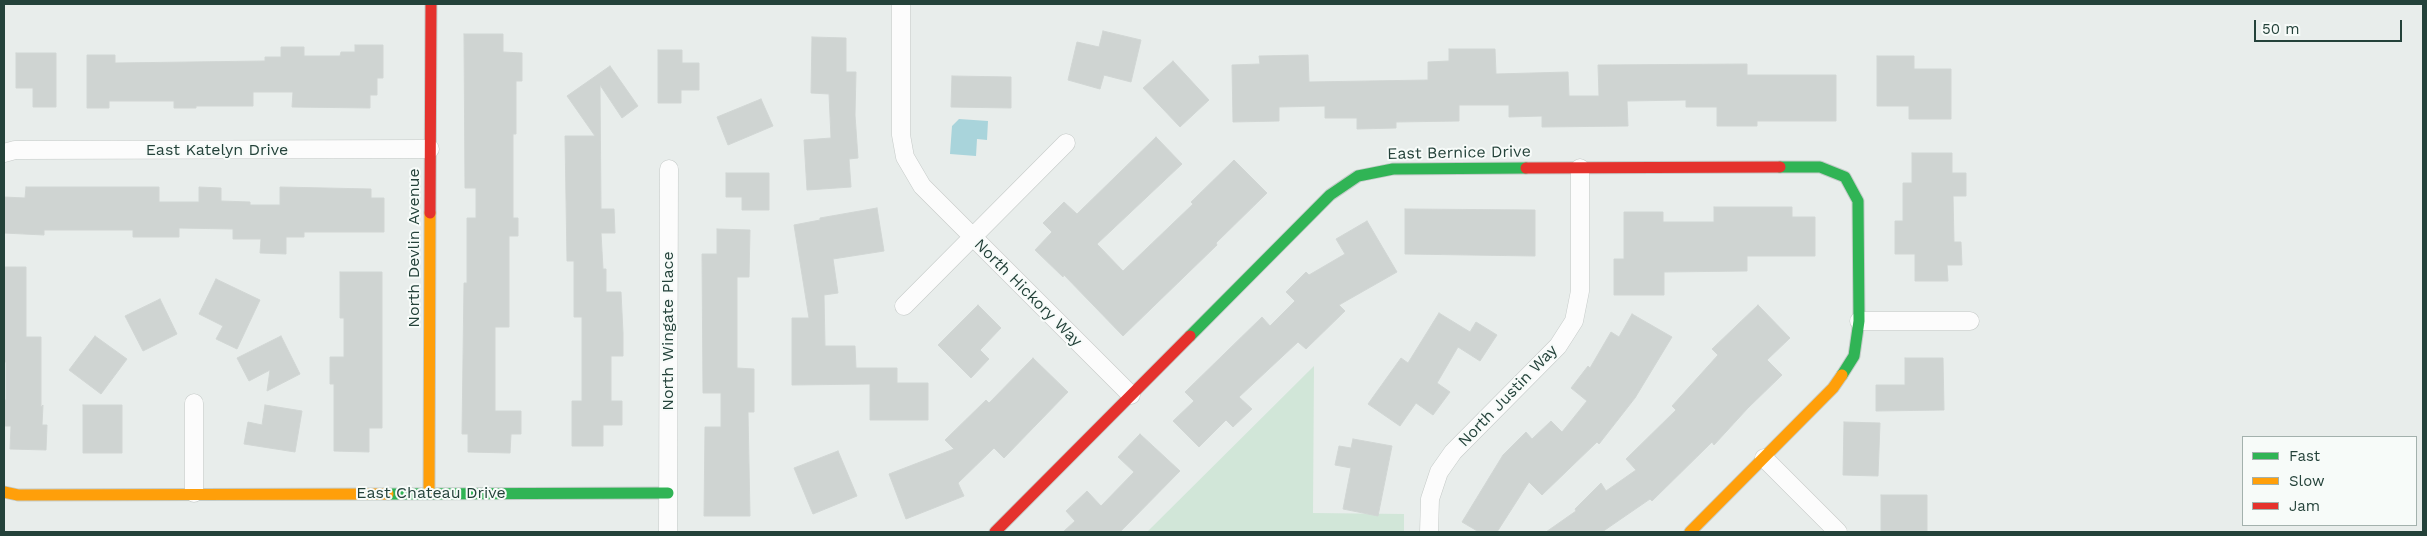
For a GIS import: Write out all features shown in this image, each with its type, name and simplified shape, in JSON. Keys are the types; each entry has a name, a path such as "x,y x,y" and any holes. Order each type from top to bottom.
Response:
{"street":[{"name":"North Devlin Avenue","path":"429,493 431,4"},
{"name":"North Hickory Way","path":"901,4 901,135 905,157 922,186 1131,395"},
{"path":"904,306 1066,143"},
{"name":"East Katelyn Drive","path":"4,153 15,150 430,149"},
{"name":"East Bernice Drive","path":"1131,395 1330,195 1358,176 1393,168 1820,167 1845,177 1858,202 1859,321"},
{"name":"North Wingate Place","path":"668,532 669,168"},
{"name":"North Justin Way","path":"1429,532 1430,499 1439,472 1453,452 1558,346 1574,321 1580,291 1580,168"},
{"path":"1690,532 1833,388 1854,356 1859,321 1970,321"},
{"path":"995,532 1131,395"},
{"path":"194,403 194,494"},
{"path":"1764,458 1838,532"},
{"name":"East Chateau Drive","path":"4,492 18,495 668,493"}],"green space":[{"path":"1314,366 1313,513 1404,514 1404,532 1147,532"}],"water":[{"path":"959,119 988,121 987,140 977,139 976,156 950,154 952,126"}],"building":[{"path":"1103,31 1141,40 1131,82 1104,75 1100,89 1068,80 1077,42 1099,47"},
{"path":"464,34 503,34 503,52 522,53 522,81 516,81 516,134 513,134 513,218 518,218 518,236 509,236 509,327 495,327 495,411 521,411 521,434 511,434 510,453 468,452 468,434 462,434 464,283 467,283 467,218 476,218 476,188 465,188"},
{"path":"812,37 846,38 846,72 856,72 855,115 858,158 849,159 851,187 807,190 804,140 831,138 829,94 811,93"},
{"path":"355,45 383,45 383,78 377,78 377,95 370,95 370,108 292,107 293,92 253,92 253,106 174,108 174,101 109,101 109,108 87,108 87,55 115,55 115,63 265,61 265,57 281,57 281,47 304,47 304,56 340,56 341,52 355,52"},
{"path":"1449,49 1495,49 1496,74 1568,72 1569,96 1599,96 1598,65 1747,64 1747,75 1836,75 1836,121 1757,121 1757,126 1717,126 1717,107 1686,107 1686,100 1627,101 1628,126 1542,127 1542,116 1509,117 1509,105 1459,105 1459,121 1396,122 1396,128 1357,129 1357,118 1325,118 1325,106 1279,107 1279,121 1233,122 1232,65 1260,64 1259,56 1308,55 1309,82 1428,80 1428,62 1449,61"},
{"path":"658,50 682,50 682,63 699,63 699,90 681,90 681,103 658,103"},
{"path":"16,53 56,53 56,107 33,107 33,88 16,88"},
{"path":"1877,56 1914,56 1914,69 1951,69 1951,119 1909,119 1909,106 1877,106"},
{"path":"1173,61 1209,100 1180,127 1143,88"},
{"path":"610,66 638,106 622,118 600,85 601,209 614,209 615,233 601,233 603,269 606,269 606,292 621,292 623,333 623,356 611,356 611,401 622,401 622,425 603,425 603,446 572,446 572,401 582,401 582,317 574,317 574,261 567,261 565,136 595,136 567,96"},
{"path":"952,76 1011,77 1011,108 951,107"},
{"path":"761,99 773,126 728,145 717,117"},
{"path":"1156,137 1182,164 1097,244 1123,271 1193,204 1191,202 1234,160 1267,193 1216,243 1217,245 1123,336 1064,275 1063,277 1035,250 1052,232 1043,223 1064,202 1077,214"},
{"path":"1912,153 1952,153 1952,173 1966,173 1966,196 1953,196 1954,242 1961,242 1962,265 1947,265 1948,281 1915,281 1915,254 1895,254 1895,221 1903,221 1903,183 1912,183"},
{"path":"726,173 769,173 769,210 742,210 742,197 726,197"},
{"path":"26,187 159,187 159,202 199,202 199,187 221,188 221,201 250,202 250,205 280,205 280,187 371,189 371,198 384,198 384,232 304,232 304,237 286,237 286,254 260,253 261,239 233,239 233,229 179,228 179,237 133,237 133,230 44,230 44,235 4,233 4,197 25,198"},
{"path":"1714,207 1792,207 1792,217 1815,217 1815,256 1747,256 1747,271 1664,272 1664,295 1614,295 1614,259 1624,259 1624,212 1663,212 1663,222 1714,222"},
{"path":"877,208 884,251 833,259 838,293 824,295 825,346 855,346 856,368 897,368 897,383 928,383 928,420 870,420 870,384 792,385 792,318 809,318 794,225 820,220 820,218"},
{"path":"1405,209 1535,210 1535,256 1405,254"},
{"path":"1367,221 1397,272 1339,305 1345,311 1306,349 1298,342 1239,397 1252,409 1233,427 1226,420 1199,447 1173,421 1194,401 1185,392 1262,317 1270,326 1295,301 1286,292 1306,272 1309,275 1345,254 1336,239"},
{"path":"717,229 750,230 749,277 737,277 737,368 754,369 754,412 748,412 750,516 704,516 705,427 721,427 721,393 703,393 702,254 717,254"},
{"path":"4,267 26,267 26,337 41,337 41,407 43,405 42,425 47,425 46,450 10,449 11,426 4,426 6,362 4,362"},
{"path":"340,272 382,272 382,428 369,428 369,452 334,451 334,384 330,384 330,357 344,357 344,318 340,318"},
{"path":"216,279 260,300 237,349 216,339 223,326 199,314"},
{"path":"160,299 177,334 143,351 125,316"},
{"path":"978,305 1001,328 980,350 989,359 971,378 938,345"},
{"path":"1758,305 1790,338 1767,360 1782,375 1714,445 1712,442 1652,501 1650,499 1602,532 1546,532 1576,511 1575,509 1601,483 1606,491 1636,470 1626,459 1676,410 1672,406 1718,355 1712,349"},
{"path":"1439,313 1470,332 1476,322 1497,335 1480,361 1458,347 1437,383 1450,392 1433,415 1416,403 1400,426 1368,404 1401,358 1408,363"},
{"path":"1632,314 1672,337 1635,398 1599,444 1597,442 1542,495 1529,482 1497,532 1479,532 1462,522 1503,455 1526,432 1532,439 1551,421 1562,432 1587,401 1571,388 1588,366 1590,368 1611,332 1619,337"},
{"path":"95,336 127,359 101,394 69,370"},
{"path":"281,336 300,374 267,391 270,370 249,381 237,358"},
{"path":"1033,358 1068,392 1004,458 994,448 958,483 964,496 906,519 889,474 954,449 945,440 986,400 989,403"},
{"path":"1905,358 1943,358 1944,410 1876,411 1876,385 1905,385"},
{"path":"83,405 122,405 122,453 83,453"},
{"path":"265,405 302,411 295,452 244,444 248,422 262,425"},
{"path":"1844,422 1880,423 1878,476 1843,475"},
{"path":"1140,434 1180,471 1120,532 1063,532 1075,521 1066,511 1087,491 1101,506 1134,472 1118,457"},
{"path":"1353,439 1392,446 1378,516 1343,509 1351,468 1335,465 1339,446 1351,448"},
{"path":"838,451 857,496 813,514 794,468"},
{"path":"1881,495 1927,495 1927,532 1881,532"}],"traffic: fast":[{"path":"1780,167 1820,167 1845,177 1858,201 1859,321 1854,356 1842,375"},
{"path":"1190,336 1330,195 1358,176 1393,169 1526,168"},
{"path":"388,494 668,493"}],"traffic: slow":[{"path":"429,493 430,213"},
{"path":"1690,532 1833,388 1842,375"},
{"path":"4,492 18,495 388,494"}],"traffic: jam":[{"path":"430,213 431,4"},
{"path":"1526,168 1780,167"},
{"path":"995,532 1190,336"}]}
